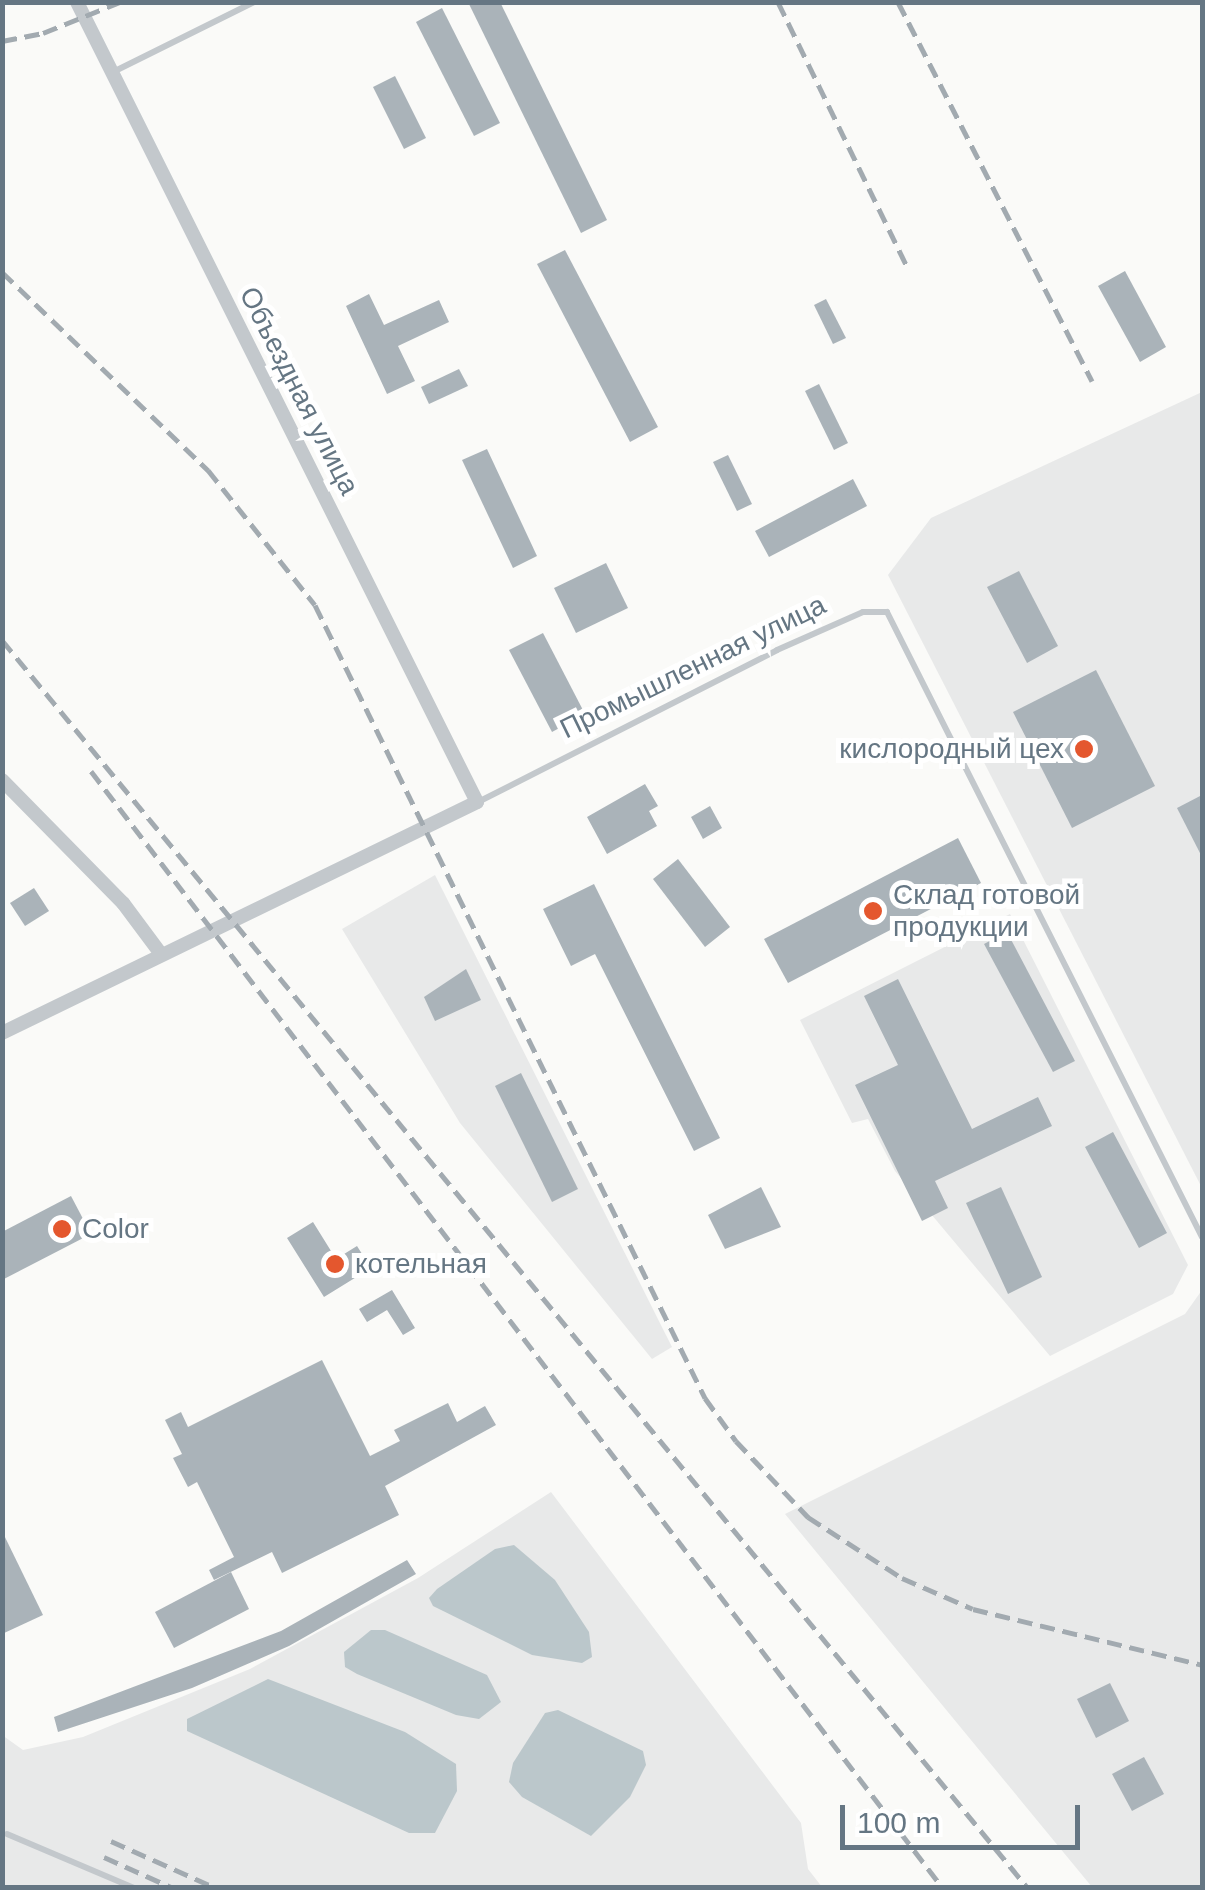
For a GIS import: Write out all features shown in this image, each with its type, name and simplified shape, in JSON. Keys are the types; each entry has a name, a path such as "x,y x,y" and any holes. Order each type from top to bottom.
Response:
{"street":[{"name":"Объездная улица","path":"77,2 476,802"},
{"path":"2,780 123,903 162,954"},
{"name":"Промышленная улица","path":"2,1034 476,802"}],"lane":[{"path":"112,72 254,2"},
{"name":"Промышленная улица","path":"476,802 777,650 863,612 887,612 1202,1237"},
{"path":"7,1834 134,1888"}],"shaded area":[{"path":"1202,392 1202,1188 888,575 931,518"},
{"path":"435,875 672,1347 652,1359 460,1123 342,929"},
{"path":"1010,914 1188,1265 1173,1294 1050,1356 895,1171 868,1119 852,1123 800,1020"},
{"path":"1202,1290 1202,1887 1092,1887 785,1514 1185,1314"},
{"path":"551,1492 801,1823 808,1869 822,1887 3,1887 2,1735 23,1750 83,1737 250,1669 418,1578"},
{"path":"514,1545 555,1580 589,1632 592,1657 582,1663 532,1655 433,1606 429,1598 437,1589 495,1549"},
{"path":"371,1630 385,1630 487,1675 501,1702 479,1719 456,1715 357,1674 345,1667 344,1652"},
{"path":"268,1679 405,1732 456,1764 457,1791 435,1833 409,1833 187,1731 187,1719"},
{"path":"558,1710 643,1751 646,1765 630,1797 591,1836 522,1797 509,1782 513,1763 545,1713"}],"building":[{"path":"468,2 500,2 607,220 581,233"},
{"path":"442,8 500,123 474,136 416,22"},
{"path":"395,76 426,138 404,149 373,87"},
{"path":"565,250 658,427 630,442 537,264"},
{"path":"1125,271 1166,347 1140,362 1098,286"},
{"path":"369,294 384,325 439,300 449,322 398,346 415,381 387,394 346,306"},
{"path":"826,299 846,338 833,344 814,305"},
{"path":"459,369 468,386 429,404 421,387"},
{"path":"819,384 848,443 834,450 805,391"},
{"path":"487,449 537,556 513,568 462,460"},
{"path":"728,455 752,504 737,511 713,462"},
{"path":"853,479 867,506 769,557 755,531"},
{"path":"606,563 628,608 576,633 554,588"},
{"path":"1019,571 1058,646 1027,663 987,587"},
{"path":"543,633 585,714 552,732 509,650"},
{"name":"кислородный цех","path":"1096,670 1155,786 1072,828 1013,712"},
{"path":"645,784 658,806 649,811 657,826 607,854 587,817"},
{"path":"1202,795 1202,857 1177,808"},
{"path":"710,806 722,828 703,839 691,817"},
{"name":"Склад готовой продукции","path":"958,838 981,883 788,983 764,939"},
{"path":"678,859 730,927 705,947 653,879"},
{"path":"594,884 720,1138 694,1151 595,954 571,966 543,909"},
{"path":"34,888 49,911 25,926 10,903"},
{"path":"1007,932 1075,1061 1053,1072 984,944"},
{"path":"466,969 481,1000 435,1021 424,997"},
{"path":"898,979 972,1129 1038,1097 1052,1126 935,1181 948,1208 922,1221 855,1085 898,1065 864,996"},
{"path":"521,1073 578,1189 552,1202 495,1086"},
{"path":"1113,1132 1167,1233 1139,1248 1085,1147"},
{"path":"761,1187 781,1227 725,1249 708,1215"},
{"path":"1001,1187 1042,1277 1008,1294 966,1203"},
{"path":"71,1196 91,1234 2,1280 2,1232"},
{"name":"котельная","path":"313,1222 336,1259 357,1246 371,1268 324,1297 287,1238"},
{"path":"392,1290 415,1328 403,1335 387,1310 367,1322 359,1309"},
{"path":"322,1360 370,1456 400,1441 394,1430 448,1403 457,1422 485,1406 496,1425 385,1486 399,1515 282,1573 272,1552 214,1580 209,1570 234,1557 197,1482 188,1487 173,1458 182,1454 165,1420 181,1412 188,1427"},
{"path":"2,1531 43,1615 2,1634"},
{"path":"407,1560 416,1574 289,1646 192,1688 58,1732 54,1717 281,1631"},
{"path":"231,1572 249,1609 174,1648 155,1612"},
{"path":"1110,1683 1129,1721 1096,1738 1077,1699"},
{"path":"1144,1757 1164,1794 1132,1811 1112,1774"}],"railway":[{"path":"2,41 43,33 120,2"},
{"path":"778,2 907,266"},
{"path":"898,2 1092,381"},
{"path":"2,272 208,470 315,605 705,1398 736,1441 808,1517 902,1578 973,1609 1202,1665"},
{"path":"2,640 1028,1888"},
{"path":"91,771 943,1888"},
{"path":"111,1841 216,1888"},
{"path":"104,1857 173,1888"}],"place":[{"name":"кислородный цех","path":"1084,749"},
{"name":"Склад готовой продукции","path":"873,911"},
{"name":"Color","path":"62,1229"},
{"name":"котельная","path":"335,1264"}]}
